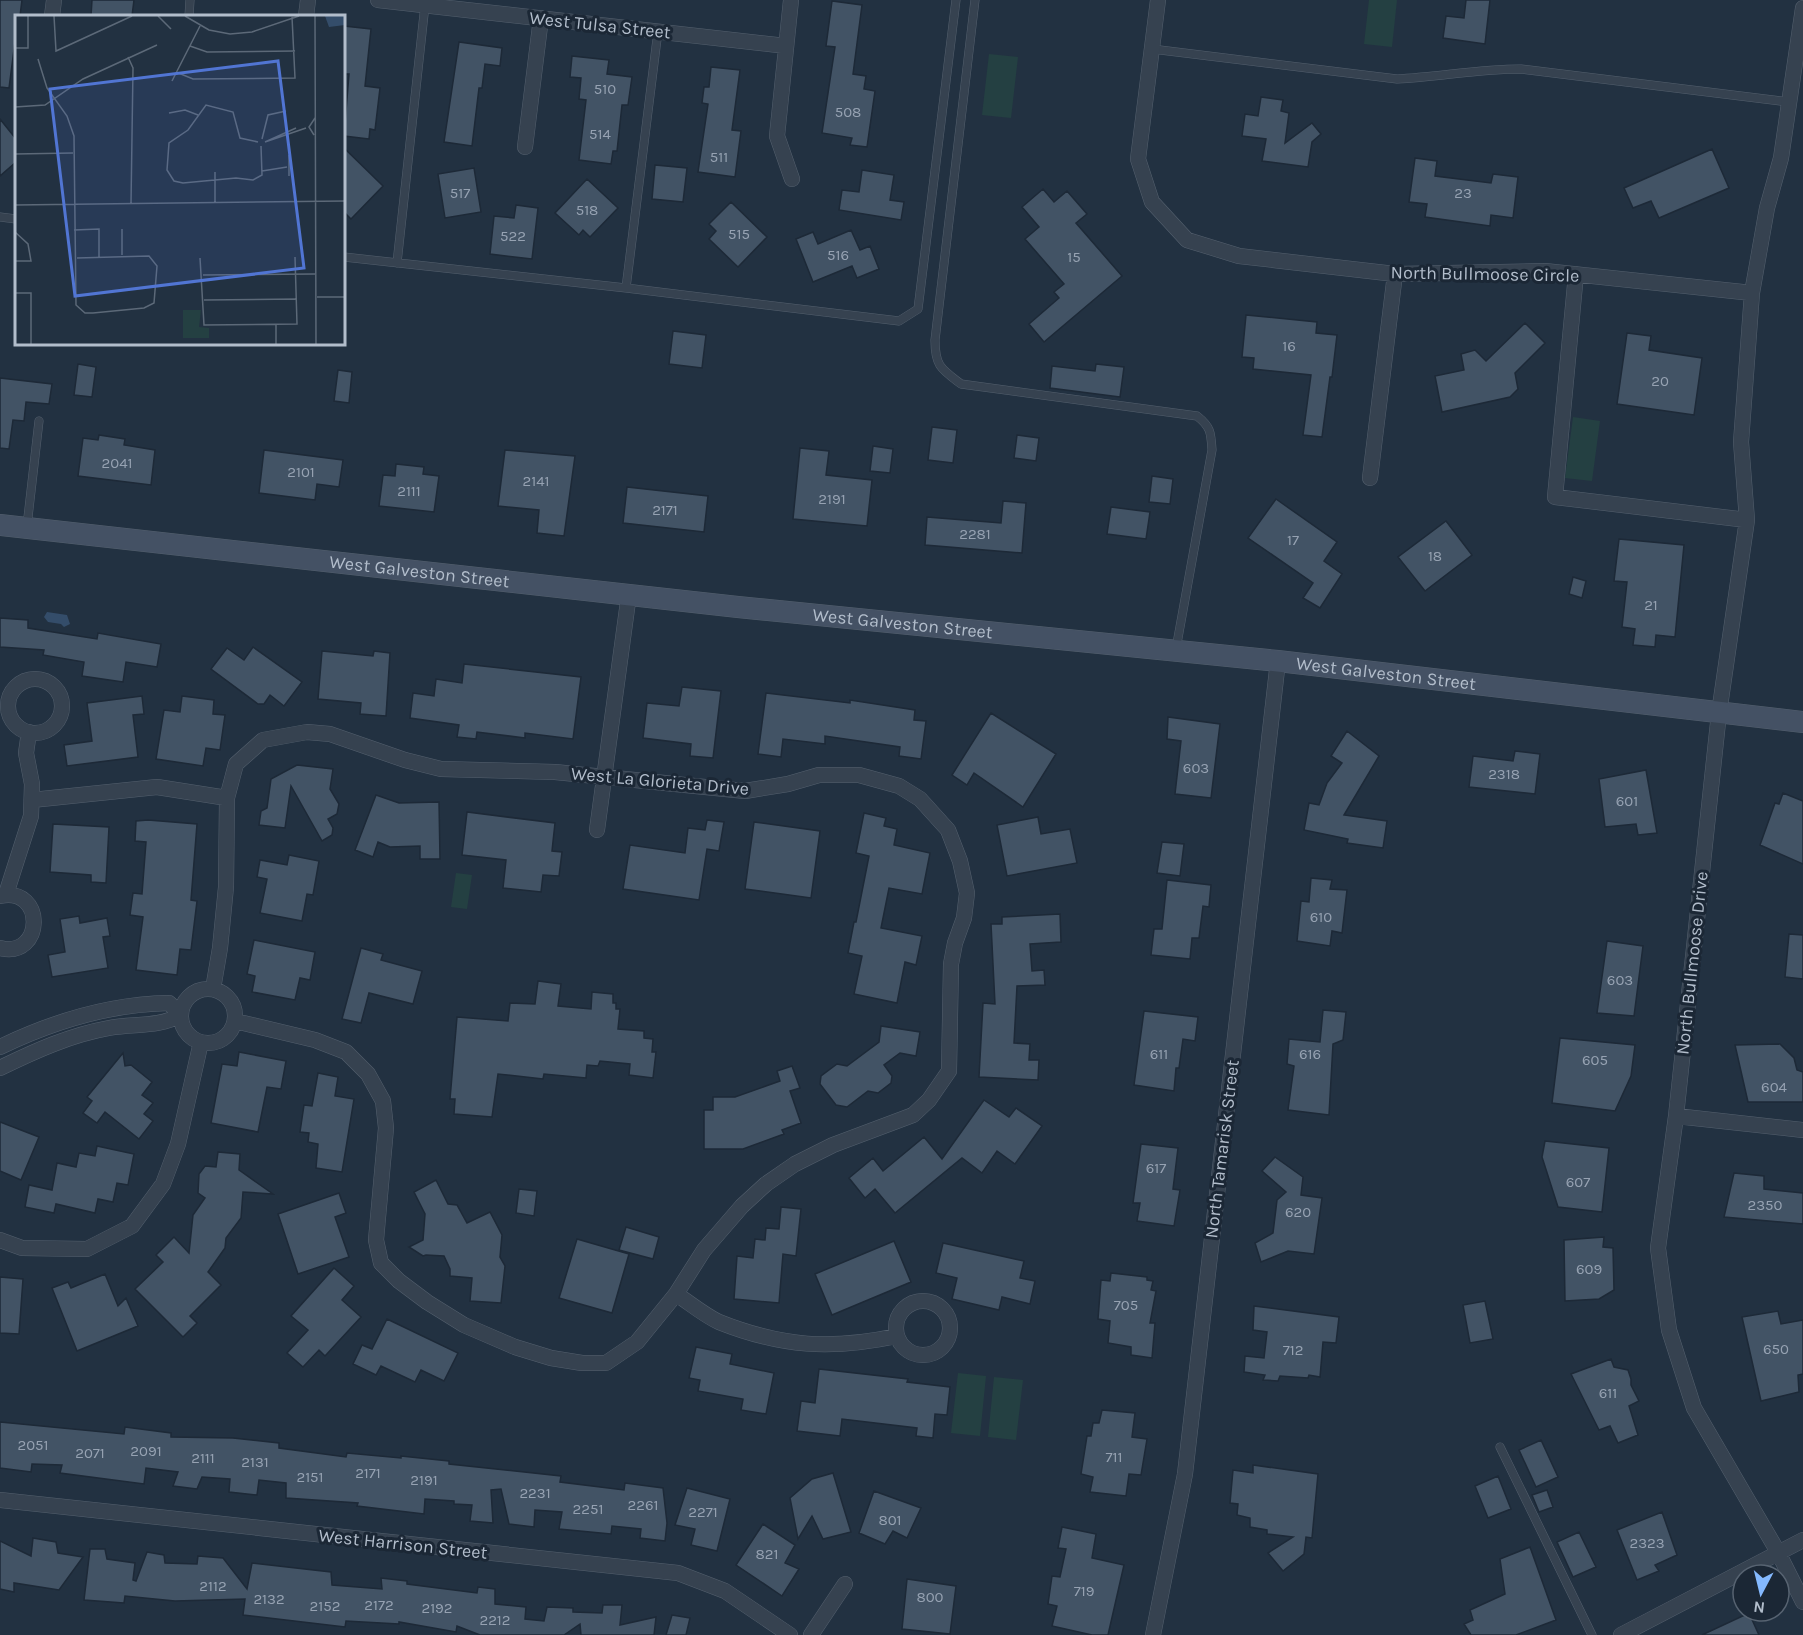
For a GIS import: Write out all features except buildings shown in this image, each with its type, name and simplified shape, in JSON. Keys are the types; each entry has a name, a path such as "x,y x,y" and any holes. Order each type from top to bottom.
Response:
{"street":[{"path":"52,15 54,0"},
{"path":"306,15 308,0"},
{"name":"West Tulsa Street","path":"378,0 786,46"},
{"path":"791,0 777,136 792,179"},
{"name":"North Bullmoose Circle","path":"1158,0 1138,159 1152,202 1187,240 1239,256 1395,274 1545,272 1752,293"},
{"path":"1752,293 1767,208 1781,158 1803,8"},
{"path":"525,147 541,18"},
{"path":"1370,478 1395,274"},
{"path":"1576,274 1554,497 1747,520"},
{"name":"North Bullmoose Drive","path":"1752,293 1741,442 1747,520 1719,713 1676,1116 1658,1248 1669,1330 1694,1408 1778,1552 1803,1602"},
{"name":"West Galveston Street","path":"0,525 738,607 1278,661 1803,722"},
{"path":"597,830 628,594"},
{"name":"North Tamarisk Street","path":"1153,1635 1185,1474 1278,661"},
{"path":"0,948 14,949 22,945 29,939 35,922 30,906 23,899 3,895 32,816 32,784 26,753 29,732"},
{"name":"West La Glorieta Drive","path":"213,989 226,887 227,798 236,764 263,740 307,732 330,734 405,760 441,769 555,772 745,791 788,784 819,775 859,775 898,786 920,800 948,830 960,861 967,893 964,918 951,964 949,1071 929,1100 913,1115 833,1145 795,1164 766,1184 742,1206 704,1250 676,1294 637,1342 606,1363 582,1364 551,1358 515,1347 464,1325 399,1281 381,1263 376,1240 386,1128 383,1101 368,1074 346,1052 315,1040 235,1021"},
{"path":"32,800 157,787 227,798"},
{"path":"213,989 225,993 231,999 235,1007 235,1021 224,1039 216,1042 201,1042 190,1036 184,1029 181,1015 184,1002 190,995 198,990 213,989"},
{"path":"0,1047 67,1019 108,1008 169,1003 181,1015"},
{"path":"0,1068 44,1047 76,1037 109,1028 166,1023 181,1015"},
{"path":"0,1240 22,1248 87,1249 132,1226 163,1184 178,1144 201,1042"},
{"path":"1676,1116 1803,1130"},
{"path":"676,1294 717,1321 774,1339 816,1346 865,1343 897,1336"},
{"name":"West Harrison Street","path":"0,1500 678,1573 725,1592 790,1635"},
{"path":"1621,1635 1803,1540"},
{"path":"811,1635 845,1584"}],"lane":[{"path":"189,15 190,0"},
{"path":"345,257 899,321 918,309 956,0"},
{"path":"975,0 935,356 939,366 960,384 1197,416 1208,424 1212,450 1176,651"},
{"path":"398,263 425,5"},
{"path":"626,288 658,31"},
{"path":"1152,49 1397,79 1429,78 1495,69 1521,69 1789,102"},
{"path":"0,218 15,219"},
{"path":"27,528 39,421"},
{"path":"1500,1447 1592,1635"}],"green space":[{"path":"1369,0 1397,0 1392,47 1364,44"},
{"path":"989,54 1018,57 1011,118 982,115"},
{"path":"1573,417 1600,421 1592,481 1565,478"},
{"path":"456,873 472,875 467,909 451,907"},
{"path":"958,1373 986,1376 980,1436 951,1433"},
{"path":"994,1377 1023,1380 1016,1440 988,1437"}],"water":[{"path":"47,612 67,615 70,624 64,627 61,624 48,622 44,617"}]}
